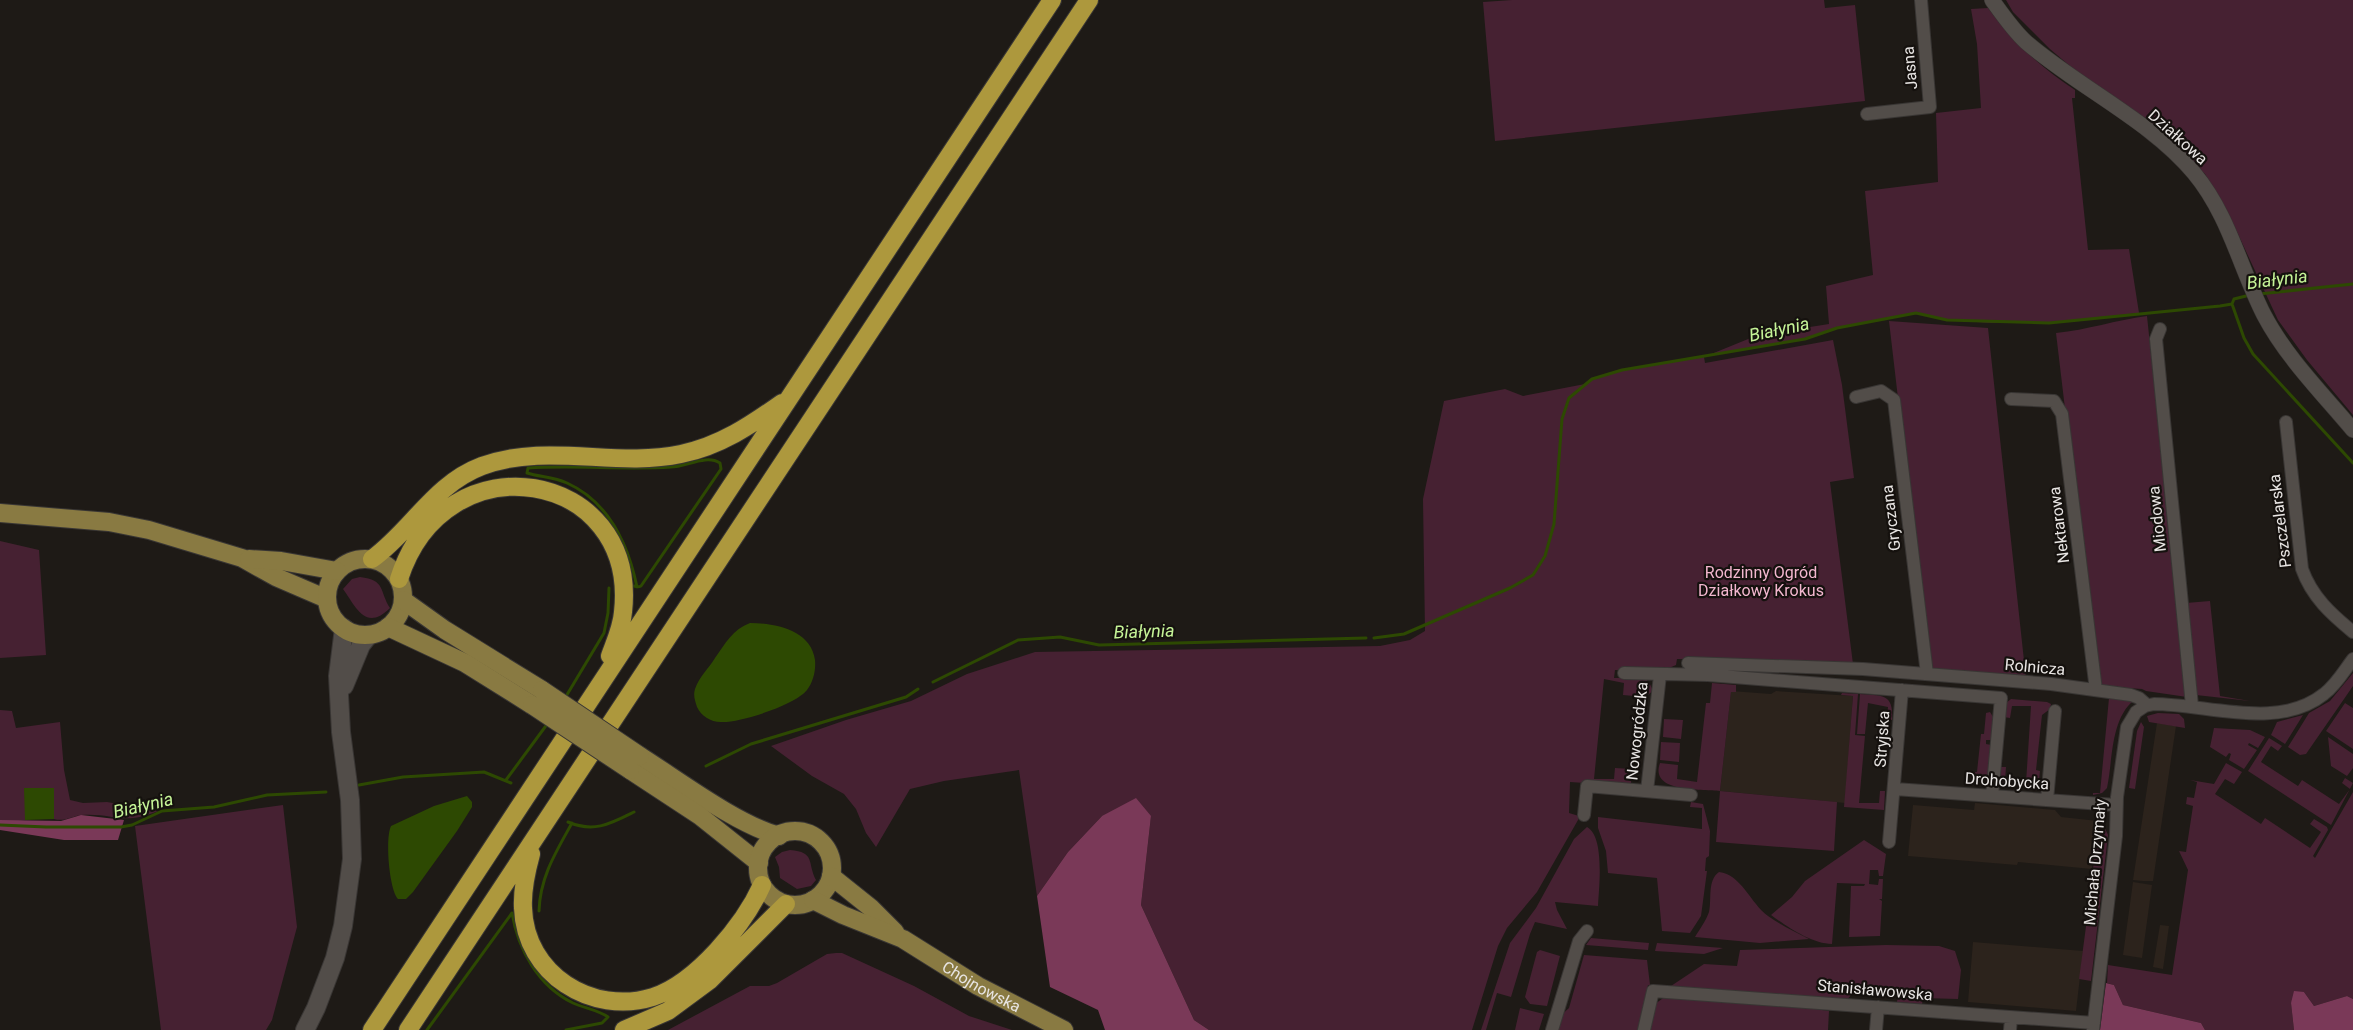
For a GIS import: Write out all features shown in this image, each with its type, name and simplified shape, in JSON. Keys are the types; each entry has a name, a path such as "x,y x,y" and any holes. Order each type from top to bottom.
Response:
{"highway":[{"path":"372,1030 1052,0"},
{"path":"408,1030 1089,0"},
{"path":"372,559 390,545 438,493 462,474 484,465 522,456 553,454 643,457 680,454 722,441 760,419 791,396"},
{"path":"399,579 413,547 432,522 452,504 474,493 515,485 556,493 585,511 606,533 622,575 623,613 617,637 598,687"},
{"path":"536,836 525,876 523,894 525,923 531,941 539,958 551,973 567,986 603,1001 621,1003 644,999 667,991 685,981 722,944 744,916 762,885"},
{"path":"624,1030 668,1011 710,980 786,904"}],"main road":[{"path":"0,513 109,522 149,530 242,558 281,561 337,571"},
{"path":"242,558 276,577 327,599"},
{"path":"372,559 390,567 399,579 403,600 398,617 388,627 369,634 356,634 344,628 331,614 327,599 330,582 337,571 353,560 372,559"},
{"path":"403,600 537,698 635,763 759,863"},
{"path":"388,627 537,698"},
{"path":"305,1030 335,958 347,900 352,859 350,800 341,732 338,676 344,628"},
{"path":"340,696 357,653 369,634"},
{"path":"635,763 764,831 778,836"},
{"path":"798,832 818,840 830,858 831,876 827,887 813,900 801,905 786,904 772,897 762,885 759,863 765,847 778,836 798,832"},
{"name":"Chojnowska","path":"831,876 903,939"},
{"name":"Chojnowska","path":"813,900 843,915 903,939 978,986 1064,1030"}],"street":[{"name":"Jasna","path":"1867,114 1930,107 1921,0"},
{"name":"Działkowa","path":"1992,0 2026,41 2145,129 2192,171 2209,192 2222,215 2266,319 2279,339 2353,430"},
{"name":"Miodowa","path":"2160,329 2156,339 2192,706"},
{"name":"Gryczana","path":"1856,398 1881,391 1894,400 1927,674"},
{"name":"Nektarowa","path":"2011,399 2054,401 2062,414 2096,690"},
{"name":"Pszczelarska","path":"2286,422 2302,569 2309,586 2321,604 2353,632"},
{"name":"Rolnicza","path":"1688,663 1815,666 2051,684 2133,695 2147,705 2192,706 2268,714 2289,711 2325,693 2353,658"},
{"path":"1902,672 1905,690"},
{"path":"1624,673 1708,675 2001,698 1992,796"},
{"name":"Nowogródzka","path":"1647,791 1660,675"},
{"name":"Stryjska","path":"1889,842 1905,690"},
{"name":"Michała Drzymały","path":"2094,1027 2116,836 2116,805 2127,727 2134,714 2147,705"},
{"path":"2047,800 2055,711"},
{"path":"1584,815 1587,786 1691,795"},
{"name":"Drohobycka","path":"1895,789 2116,805"},
{"path":"1552,1030 1579,941 1587,931"},
{"name":"Stanisławowska","path":"1644,1030 1653,991 1878,1007 2010,1024 2094,1027"},
{"path":"1876,1030 1878,1007"}],"shaded area":[{"path":"750,623 790,630 807,642 815,660 812,680 801,696 780,707 732,721 711,720 697,707 695,689 730,638"},
{"path":"1731,691 1771,694 1776,691 1853,696 1845,803 1720,791"},
{"path":"2157,723 2176,726 2153,881 2133,880"},
{"path":"24,788 54,788 54,819 25,820"},
{"path":"467,796 472,802 472,807 457,831 413,892 406,899 398,899 392,885 389,863 388,841 391,826 434,806"},
{"path":"1136,798 1151,816 1141,905 1194,1020 1209,1030 1105,1030 1098,1010 1050,987 1037,896 1068,852 1102,816"},
{"path":"1975,803 2055,810 2061,817 2098,821 2092,869 1908,856 1913,805 1974,810"},
{"path":"81,815 124,820 118,840 64,840 0,830 0,820 61,821"},
{"path":"2133,882 2152,885 2142,958 2123,955"},
{"path":"2160,925 2169,926 2163,969 2153,967"},
{"path":"1973,942 2083,951 2076,1011 1968,1002"},
{"path":"2106,983 2114,985 2123,1005 2201,1023 2205,1030 2100,1030"},
{"path":"2294,991 2304,992 2314,1006 2347,996 2353,999 2353,1030 2294,1030 2291,1003"}],"green space":[{"path":"1512,0 1824,0 1825,8 1855,5 1865,101 1495,141 1483,2"},
{"path":"2006,0 2353,0 2353,415 2307,360 2278,320 2230,217 2205,174 2155,129 2090,83 2050,49 2013,12"},
{"path":"1988,8 2028,53 2050,73 2075,90 2075,98 2072,98 2088,250 2129,249 2139,313 2049,323 1991,323 1947,320 1916,313 1837,328 1805,339 1704,357 1758,335 1829,324 1826,286 1873,275 1865,191 1938,182 1936,113 1981,108 1977,44 1971,9"},
{"path":"2147,316 2187,697 2142,689 2098,686 2056,333"},
{"path":"1889,321 1988,328 2026,679 1930,673"},
{"name":"Rodzinny Ogród Działkowy Krokus","path":"1833,340 1842,385 1854,478 1830,482 1853,664 1677,659 1676,665 1662,671 1615,670 1614,678 1644,678 1649,682 1653,691 1645,697 1623,695 1624,683 1604,679 1594,779 1614,779 1615,768 1631,769 1631,786 1570,782 1569,813 1579,816 1578,820 1537,892 1507,928 1498,946 1472,1030 1209,1030 1194,1020 1141,905 1151,816 1102,816 1068,852 1037,896 1019,770 944,781 910,789 876,847 866,833 856,809 844,794 812,776 771,746 846,720 911,701 967,674 1035,652 1380,646 1410,640 1425,631 1423,499 1444,401 1505,389 1523,396 1585,384 1592,379 1622,370 1704,357 1705,363"},
{"path":"0,541 39,550 46,655 0,658"},
{"path":"368,578 381,587 390,608 381,615 374,618 362,614 343,589 352,579"},
{"path":"2210,601 2220,696 2250,701 2196,695 2186,603"},
{"path":"2353,673 2353,686 2306,754 2300,755 2288,747 2309,713 2330,701"},
{"path":"1712,683 1736,685 1736,692 1731,692 1720,791 1679,788 1669,785 1662,780 1659,773 1660,763 1678,765 1677,779 1697,782 1706,703 1710,703"},
{"path":"1842,693 1858,694 1855,735 1865,736 1859,803 1879,803 1880,791 1885,791 1884,810 1844,807 1853,696 1841,695"},
{"path":"2093,693 2134,700 2126,708 2116,729 2107,788 2102,793 2093,795 2093,793 2100,793 2109,698 2093,696"},
{"path":"1860,694 1880,696 1889,700 1892,720 1887,719 1888,707 1868,703 1865,734 1857,734"},
{"path":"2011,699 2051,704 2050,709 2042,715 2036,770 2040,771 2039,781 2033,787 2004,786 1999,780 2000,767 2006,767 2005,780 2026,783 2031,706 2012,706 2010,718 2004,717 2006,703"},
{"path":"2345,703 2353,708 2353,749 2326,731"},
{"path":"0,710 12,711 16,728 60,722 64,770 70,800 83,803 107,802 158,811 136,818 82,815 58,820 54,819 53,788 25,788 25,820 11,822 0,820"},
{"path":"1990,712 1993,717 1992,740 1986,740 1986,744 1991,745 1989,775 1975,775 1986,713"},
{"path":"2158,713 2179,714 2184,719 2185,728 2149,722 2147,716"},
{"path":"2303,715 2285,744 2271,735 2277,722"},
{"path":"1664,719 1683,720 1681,739 1663,737"},
{"path":"2141,722 2144,727 2135,789 2129,788 2137,731"},
{"path":"2214,728 2250,730 2265,737 2258,748 2249,743 2248,745 2257,750 2244,769 2229,760 2231,754 2229,753 2226,757 2210,747"},
{"path":"2328,737 2353,754 2353,768 2347,776 2331,766"},
{"path":"2269,738 2282,746 2278,751 2271,746 2261,762 2298,786 2302,780 2339,804 2350,790 2331,825 2248,771"},
{"path":"1661,742 1680,743 1679,762 1660,760"},
{"path":"2226,763 2242,772 2234,784 2225,779 2215,794 2261,824 2265,818 2310,848 2321,832 2310,824 2314,819 2327,827 2328,830 2313,856 2315,858 2353,792 2353,999 2347,996 2314,1006 2304,992 2291,1003 2294,1030 2205,1030 2201,1023 2123,1005 2114,985 2107,983 2108,965 2172,975 2188,870 2179,851 2186,852 2193,806 2186,804 2187,797 2194,798 2197,782 2190,780 2214,784"},
{"path":"2345,778 2353,783 2350,789 2342,783"},
{"path":"1720,791 1837,802 1834,851 1716,842"},
{"path":"1691,802 1703,804 1710,831 1701,916 1690,933 1662,931 1657,878 1608,873 1606,851 1598,828 1598,817 1702,829 1702,808 1690,807"},
{"path":"283,805 297,927 272,1020 266,1030 161,1030 135,826"},
{"path":"2098,821 2102,822 2108,835 2091,981 2079,979"},
{"path":"1587,827 1593,832 1599,851 1598,906 1555,902 1567,929 1535,922 1511,997 1497,993 1486,1030 1481,1030 1510,943 1536,908 1574,839"},
{"path":"1864,840 1886,854 1883,876 1879,876 1878,870 1870,870 1869,884 1878,885 1879,879 1883,879 1882,899 1879,899 1882,901 1880,936 1849,937 1851,886 1864,886 1865,884 1837,883 1832,944 1808,938 1771,915 1792,897 1805,881"},
{"path":"790,850 804,853 809,859 816,880 811,886 797,889 780,878 775,857"},
{"path":"1719,872 1734,878 1768,916 1809,939 1760,943 1695,937 1709,912 1711,885"},
{"path":"1591,938 1649,943 1648,950 1586,945"},
{"path":"1657,943 1723,948 1704,954 1655,951"},
{"path":"1886,945 1939,946 1955,951 1961,970 1958,999 1923,998 1922,1004 1897,1002 1898,994 1854,991 1847,1000 1671,986 1704,964 1737,966 1740,950"},
{"path":"1540,950 1560,956 1547,1006 1530,1004 1525,997 1537,952"},
{"path":"842,953 914,986 969,1016 1012,1030 668,1030 750,986 769,986 827,954"},
{"path":"1584,955 1647,960 1650,985 1648,985 1639,1030 1556,1030 1558,1018 1569,1008"},
{"path":"1666,996 1822,1006 1822,1010 1829,1011 1828,1030 1647,1030 1655,1004"},
{"path":"1520,1008 1544,1014 1539,1030 1515,1030"}],"waterway":[{"name":"Białynia","path":"2259,294 2353,284"},
{"name":"Białynia","path":"1374,638 1404,634 1510,588 1533,575 1545,556 1554,524 1562,419 1569,398 1592,379 1622,370 1805,339 1837,328 1916,313 1947,320 2049,323 2220,306 2232,304 2234,299 2250,295"},
{"path":"2232,304 2244,338 2253,354 2353,463"},
{"path":"634,586 636,587 637,587 638,587 641,586 721,469 720,463 702,460 671,467 528,468 527,473 562,481 582,491 605,513 622,540 637,587"},
{"path":"565,698 604,633 609,588"},
{"name":"Białynia","path":"933,682 1018,640 1060,637 1099,645 1366,638"},
{"name":"Białynia","path":"706,766 751,744 906,697 918,689"},
{"path":"506,780 548,723"},
{"name":"Białynia","path":"359,785 403,777 484,772 511,783"},
{"name":"Białynia","path":"0,825 121,827 132,825 162,811 214,807 267,795 326,792"},
{"name":"Białynia","path":"568,822 586,827 602,826 634,812"},
{"path":"539,911 546,876 572,823"},
{"path":"512,913 519,940 540,977 561,996 608,1017 602,1023 566,1030"},
{"path":"427,1030 512,913"}]}
